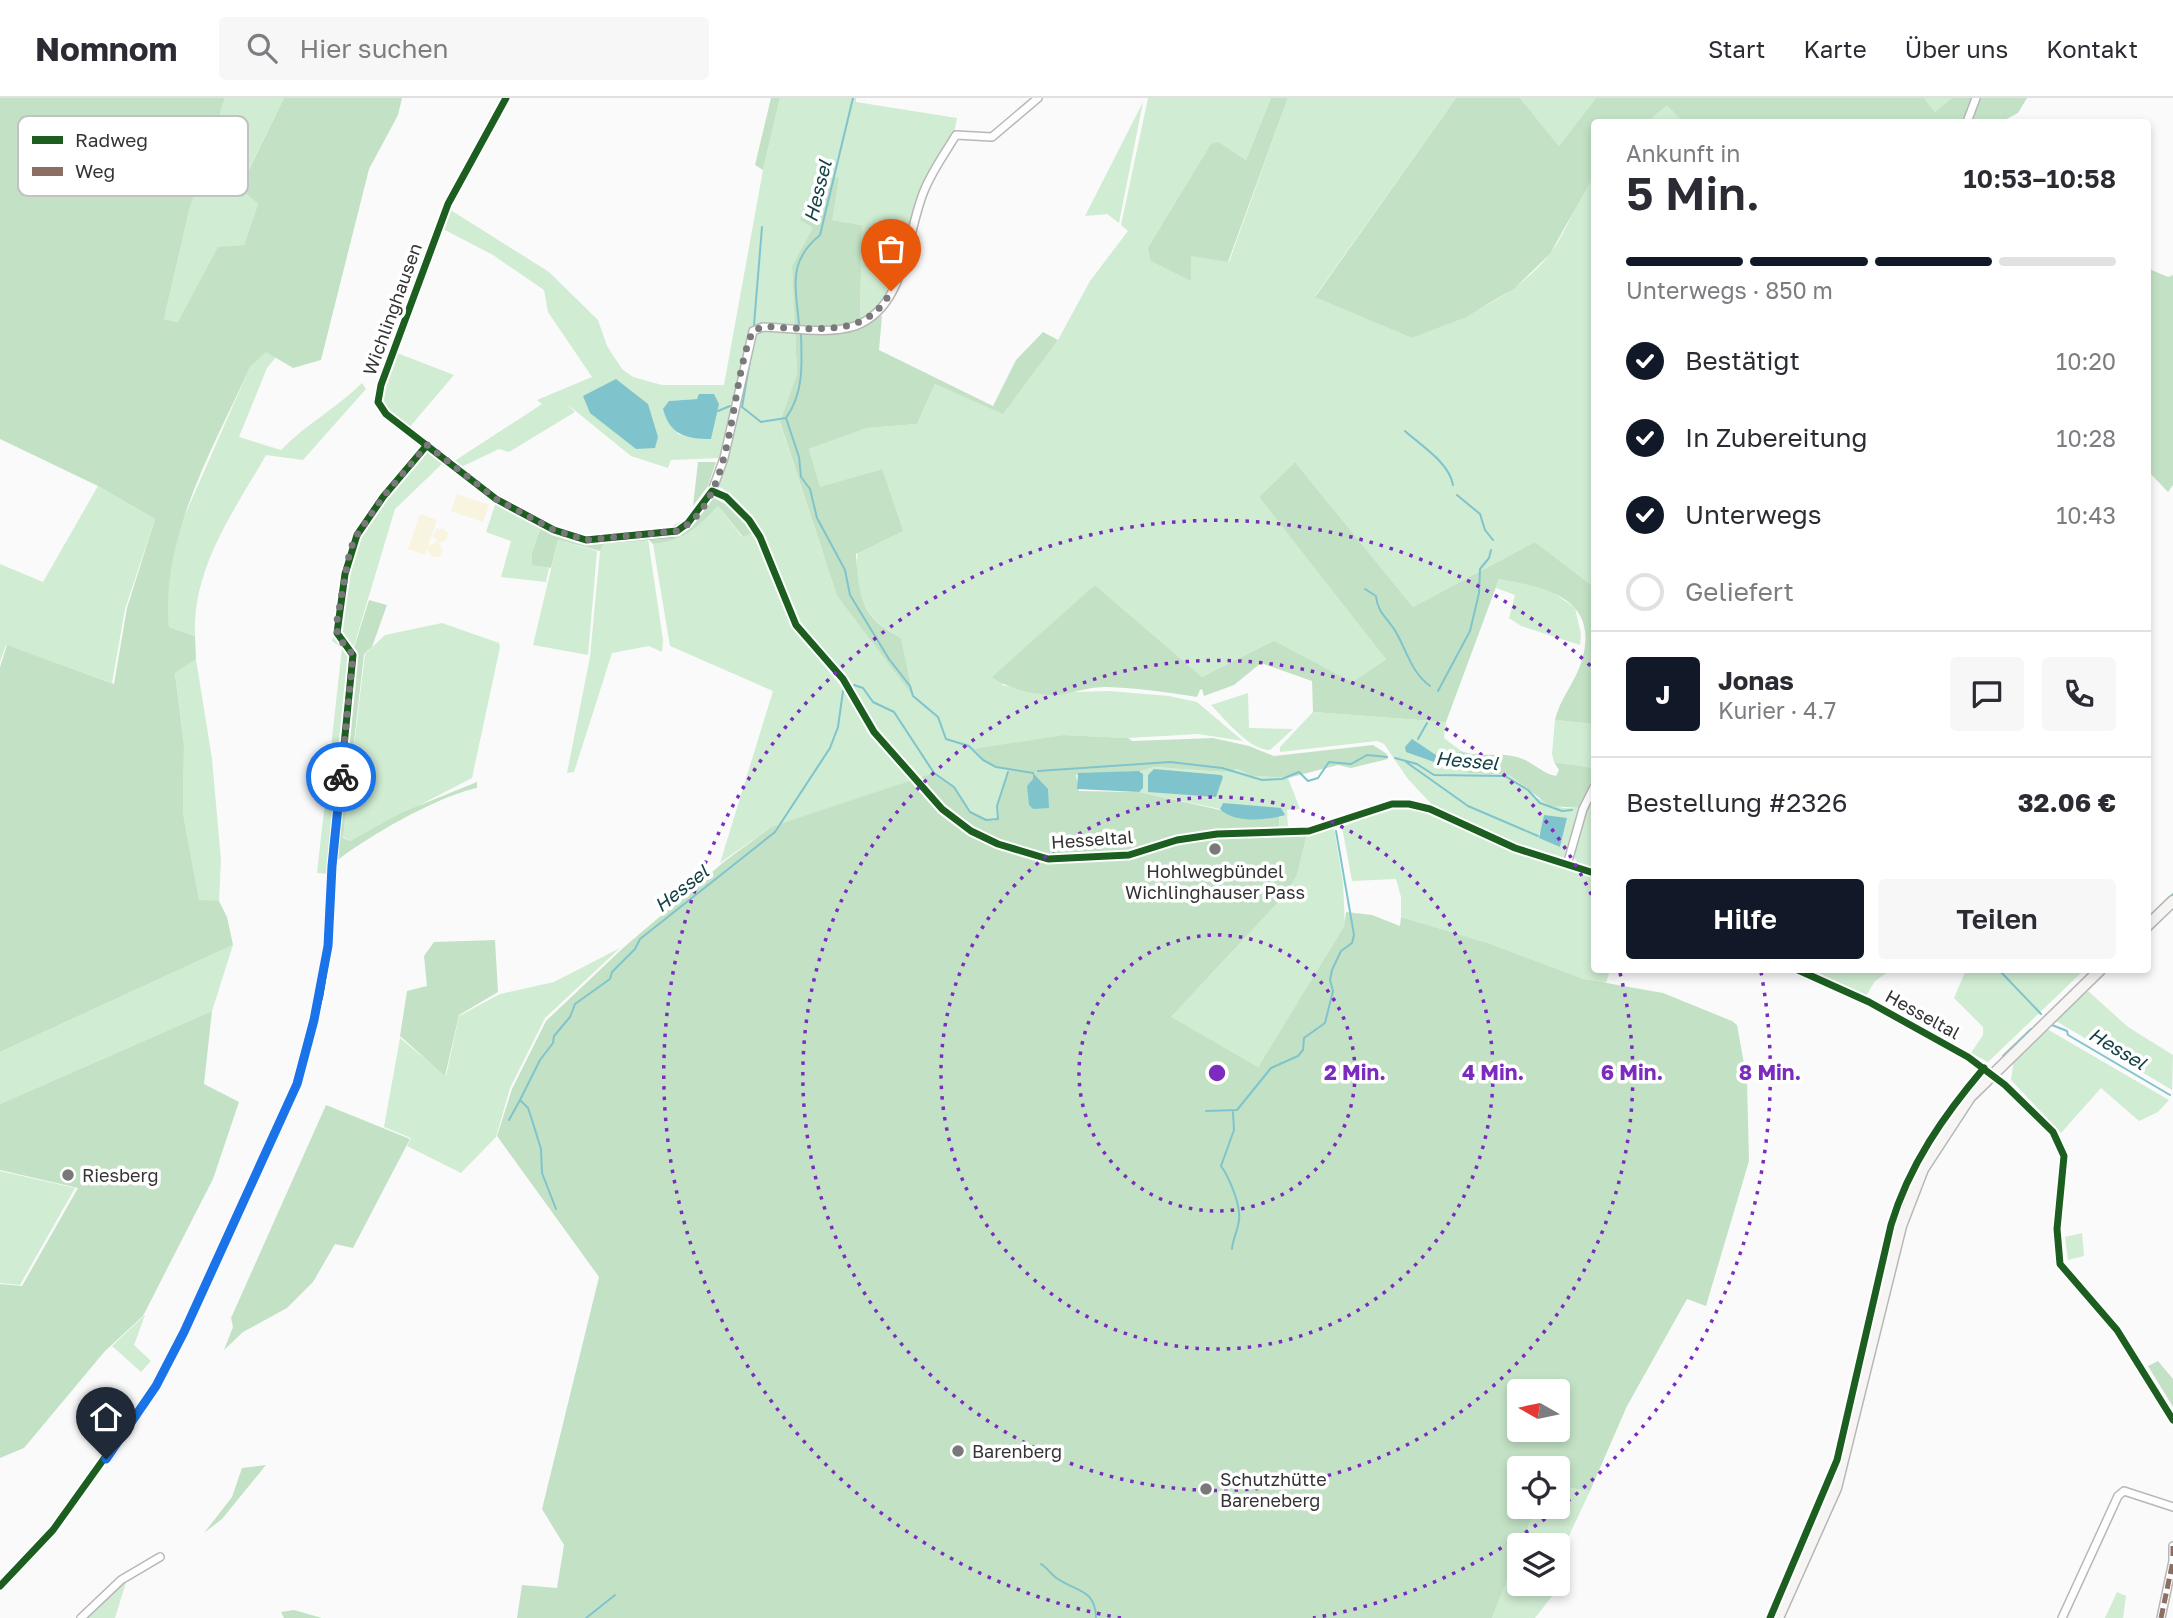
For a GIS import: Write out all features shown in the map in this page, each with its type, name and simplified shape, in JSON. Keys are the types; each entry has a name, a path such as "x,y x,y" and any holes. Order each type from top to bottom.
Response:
{"main road":[{"path":"2151,922 2173,901"},
{"path":"1778,1618 1836,1488 1909,1199 1923,1169 1953,1119 1992,1074 2097,973"}],"street":[{"name":"Wichlinghausen","path":"506,98 447,204 381,385 378,402 386,414 496,499 554,530 586,540 677,531 688,523 712,491 724,458 753,331 763,327 820,330 856,326 884,306 899,277 925,189 956,135 992,137 1038,98"},
{"path":"1968,119 1976,98"},
{"path":"0,1586 53,1530 156,1386 190,1320 297,1084 312,1032 328,946 332,866 353,655 337,633 345,574 350,550 366,519 427,445"},
{"name":"Hesseltal","path":"712,491 726,497 749,520 760,537 796,625 843,680 874,732 942,808 971,831 998,844 1048,859 1129,855 1177,841 1217,834 1309,831 1392,804 1409,804 1430,809 1516,848 1591,872"},
{"path":"1567,865 1583,809 1591,793"},
{"name":"Hesseltal","path":"1805,973 1932,1035 1992,1074 2053,1132 2061,1144 2064,1156 2057,1240 2060,1264 2117,1330 2173,1420"},
{"path":"2062,1618 2118,1496 2124,1491 2173,1507"},
{"path":"2161,1618 2173,1560 2173,1546"},
{"path":"81,1618 121,1580 160,1557"}],"green space":[{"path":"0,98 225,98 219,116 18,116 18,196 194,196 164,319 178,322 218,247 244,245 258,204 248,195 248,172 284,98 402,98 398,115 369,169 321,360 293,368 266,352 250,367 193,493 173,560 168,593 169,627 195,636 196,659 175,673 184,744 183,813 199,900 219,901 227,917 233,945 0,1052 0,667 7,645 114,684 127,608 155,519 98,486 0,439"},
{"path":"225,98 284,98 248,171 248,116 219,116"},
{"path":"771,98 780,98 763,170 755,165"},
{"path":"780,98 856,98 856,102 957,118 954,133 928,176 896,277 882,304 860,319 862,225 832,220 830,185 816,180 814,228 792,266 795,326 757,325 752,330 720,458 671,460 668,468 631,456 567,404 575,412 509,452 499,449 459,468 453,462 542,404 537,400 592,377 548,312 544,290 493,255 441,228 449,209 549,272 598,320 607,346 622,369 633,377 662,385 724,385 763,170","holes":["697,399 685,436 678,434 669,401"]},
{"path":"1148,98 1271,98 1246,160 1219,142 1149,248 1191,280 1191,255 1229,262 1288,98 1456,98 1315,296 1412,338 1486,305 1504,295 1535,270 1556,246 1591,180 1591,585 1535,542 1413,607 1295,462 1259,497 1387,658 1352,682 1274,642 1202,677 1095,585 1002,685 1041,693 1109,691 1169,696 1197,702 1243,741 1198,734 1128,738 1063,735 974,750 986,762 1009,771 997,806 999,814 994,821 970,812 954,787 938,779 771,827 720,863 773,691 670,646 653,544 674,540 690,533 718,506 742,537 753,533 795,630 849,696 860,701 796,615 757,526 733,496 716,485 737,422 755,335 763,330 795,330 797,374 780,423 837,596 912,694 901,638 878,623 865,605 858,584 860,540 881,469 820,488 809,449 867,428 917,424 935,384 1003,413 1058,340 1090,281 1128,231 1121,225"},
{"path":"1271,98 1288,98 1228,262 1191,256 1191,281 1151,261 1148,248 1211,144 1219,142 1246,160"},
{"path":"1456,98 1520,98 1559,146 1596,98 1924,98 1935,112 1952,98 2027,98 2018,113 2007,119 1680,119 1667,105 1651,119 1591,119 1591,180 1550,254 1515,288 1466,317 1412,338 1315,297"},
{"path":"1520,98 1596,98 1559,146"},
{"path":"1924,98 1952,98 1935,112"},
{"path":"1143,102 1119,223 1107,214 1085,216"},
{"path":"1667,104 1680,119 1650,119"},
{"path":"833,177 839,178 832,220 862,225 860,319 882,316 879,350 993,406 1016,360 1043,332 1058,340 1003,414 935,384 917,424 867,428 809,449 820,487 882,469 903,531 856,554 859,582 864,604 870,613 877,622 901,638 913,696 837,596 780,422 797,374 792,266 813,228 800,220 816,180 830,185"},
{"path":"248,195 258,204 244,245 218,248 179,322 164,319 194,196"},
{"path":"2151,270 2168,277 2173,275 2173,485 2168,492 2151,474"},
{"path":"266,351 276,357 267,368 239,437 281,450 362,383 366,389 303,460 266,455 217,541 200,587 195,636 169,627 166,596 177,533 250,367"},
{"path":"397,353 454,375 408,429 385,408 381,398"},
{"path":"427,449 443,463 395,509 351,656 329,874 317,873 342,648 332,641 357,539 384,497"},
{"path":"698,462 716,462 708,486 693,506"},
{"path":"1295,462 1413,607 1535,542 1591,585 1591,724 1555,720 1582,660 1585,639 1583,622 1576,609 1550,592 1499,579 1446,722 1313,712 1312,681 1261,663 1234,685 1204,696 1202,689 1197,697 1106,687 1046,695 1016,689 992,677 1095,585 1202,677 1274,641 1352,682 1386,659 1259,497"},
{"path":"98,486 155,519 125,609 112,683 6,645 0,662 0,564 43,582"},
{"path":"712,497 733,508 753,533 743,537 718,506 696,527 674,540 653,544 648,539 605,542 600,551 558,540 551,568 532,565 532,552 541,527 586,542 671,536 684,530"},
{"path":"496,502 541,527 532,552 532,564 549,568 546,582 501,577 511,541 486,532"},
{"path":"648,539 663,640 662,652 649,646 612,653 574,772 567,773 590,657 600,551 605,542"},
{"path":"558,540 597,551 588,655 533,645"},
{"path":"1499,579 1546,587 1575,608 1581,634 1580,645 1521,626 1509,618 1515,595 1496,588"},
{"path":"369,600 387,605 372,647 364,654 343,838 350,841 403,812 477,782 477,788 461,792 402,819 333,864 353,651"},
{"path":"442,623 499,643 500,647 472,778 350,841 343,837 365,654 385,635"},
{"path":"196,659 212,759 221,860 219,901 199,901 183,813 184,743 175,672"},
{"path":"1248,693 1249,728 1293,729 1270,750 1262,749 1246,739 1211,705"},
{"path":"1313,712 1446,722 1444,738 1461,751 1438,757 1468,773 1509,775 1537,798 1563,808 1580,808 1564,857 1561,859 1517,846 1435,808 1408,779 1384,744 1377,741 1280,752 1280,747","holes":["1567,818 1560,847 1538,836 1540,832"]},
{"path":"1555,720 1591,724 1591,768 1554,762 1552,754"},
{"path":"1063,735 1128,738 1132,741 1213,738 1249,746 1274,756 1373,745 1387,754 1388,759 1351,768 1338,765 1288,778 1252,776 1238,769 1223,772 1154,767 1141,771 1076,775 1079,791 1139,792 1261,819 1279,817 1280,835 1307,834 1297,875 1286,894 1171,1017 1258,1067 1344,927 1346,912 1372,915 1400,926 1401,917 1491,944 1584,979 1663,993 1737,1025 1747,1080 1749,1161 1706,1306 1687,1299 1627,1406 1590,1491 1570,1488 1570,1456 1507,1456 1507,1519 1531,1519 1526,1533 1507,1533 1507,1580 1492,1618 517,1618 522,1585 557,1588 564,1545 542,1509 599,1277 497,1136 512,1089 546,1021 623,948 725,861 771,827 934,773 954,787 970,812 994,821 999,814 997,806 1009,771 986,762 974,749"},
{"path":"1461,751 1517,757 1556,776 1559,770 1554,762 1591,768 1591,783 1580,808 1550,806 1509,775 1468,773 1437,758"},
{"path":"1154,767 1222,772 1238,769 1253,776 1288,778 1300,809 1287,810 1288,829 1280,828 1279,817 1283,816 1223,803 1220,809 1139,792 1141,771"},
{"path":"1591,798 1591,869 1578,864 1573,855"},
{"path":"1390,808 1413,808 1515,851 1591,876 1591,973 1609,973 1606,983 1584,979 1491,944 1401,917 1401,897 1396,879 1352,881 1342,827"},
{"path":"1334,828 1343,883 1345,927 1258,1067 1170,1018 1286,894 1297,875 1307,834"},
{"path":"495,940 498,992 459,1015 445,1076 400,1036 407,991 427,986 424,956 434,942"},
{"path":"233,945 212,1011 0,1104 0,1052"},
{"path":"620,948 545,1018 510,1088 496,1137 461,1173 407,1146 411,1138 384,1127 400,1038 446,1076 459,1016 500,994 554,982"},
{"path":"1819,973 1887,973 1875,981 1866,996"},
{"path":"1965,973 2081,973 1988,1062 1971,1053 1983,1035 1983,1027 1954,998"},
{"path":"2088,991 2128,1027 2173,1055 2172,1090 2056,1021"},
{"path":"212,1011 204,1084 239,1102 213,1179 143,1316 105,1351 24,1448 0,1458 0,1284 22,1286 78,1188 0,1170 0,1104"},
{"path":"2047,1029 2169,1100 2158,1112 2139,1121 2101,1088 2061,1133 2011,1080 2014,1059"},
{"path":"326,1105 410,1139 353,1248 335,1244 313,1282 287,1308 243,1332 224,1350 233,1327 231,1318"},
{"path":"0,1171 75,1188 20,1285 0,1283"},
{"path":"2082,1233 2084,1256 2068,1260 2065,1237"},
{"path":"145,1315 134,1345 151,1361 141,1372 112,1346"},
{"path":"2158,1361 2173,1379 2173,1407 2148,1366"},
{"path":"266,1465 222,1519 204,1533 232,1497 242,1468"},
{"path":"1570,1488 1590,1491 1570,1534 1526,1533 1531,1519 1570,1519"},
{"path":"127,1579 115,1618 84,1618"},
{"path":"1507,1580 1507,1596 1552,1596 1535,1618 1492,1618"},
{"path":"2117,1592 2126,1596 2123,1618 2105,1618"},
{"path":"294,1610 322,1618 284,1618 281,1612"}],"sand":[{"path":"457,494 489,505 483,522 451,511"},
{"path":"420,514 437,520 428,546 437,542 433,535 437,529 444,529 448,533 446,540 439,543 443,550 439,557 432,557 427,549 425,555 408,549"}],"water":[{"path":"616,379 648,404 658,437 655,448 636,449 590,413 583,396"},
{"path":"699,394 714,394 719,404 711,439 680,434 670,425 663,409 669,401 697,399"},
{"path":"1412,739 1436,755 1437,763 1406,752 1405,747"},
{"path":"1154,769 1223,777 1216,797 1148,792 1148,775"},
{"path":"1139,771 1143,774 1143,788 1139,792 1077,789 1078,773"},
{"path":"1033,773 1048,789 1049,808 1033,809 1029,805 1027,786 1033,779"},
{"path":"1223,803 1281,808 1285,815 1269,819 1242,819 1220,809"},
{"path":"1544,815 1567,818 1560,847 1539,838"}],"waterway":[{"name":"Hessel","path":"799,325 796,287 798,265 802,255 820,235 853,98"},
{"name":"Hessel","path":"754,325 762,227"},
{"name":"Hessel","path":"801,334 799,388 786,418 799,457 801,477 810,489 817,518 845,570 850,595 889,659 910,686 913,696 938,717 946,739 969,746 983,760 996,767 1033,773"},
{"name":"Hessel","path":"752,349 742,407 761,422 786,418"},
{"name":"Hessel","path":"718,411 730,406"},
{"path":"1405,431 1440,461 1453,485"},
{"path":"1457,495 1480,514 1485,530 1493,540"},
{"path":"1438,691 1470,631 1479,593 1480,569 1489,558 1491,550"},
{"path":"1365,589 1376,596 1381,612 1397,634 1414,669 1430,686"},
{"name":"Hessel","path":"854,685 863,688 873,702 894,712 934,773 954,787 970,812 986,820 998,819 997,806 1008,772"},
{"name":"Hessel","path":"556,1209 542,1173 541,1149 532,1120 528,1108 520,1100 540,1060 553,1043 554,1036 570,1017 575,1004 610,979 612,972 635,949 640,939 775,832 830,748 838,727 843,691"},
{"path":"1418,739 1427,723"},
{"name":"Hessel","path":"1038,771 1170,762 1222,768 1262,780 1282,779 1299,772 1308,781 1318,778 1329,762 1351,764 1367,755 1387,757"},
{"name":"Hessel","path":"1395,758 1417,764 1434,775 1505,776 1528,790 1540,803 1562,811 1572,810"},
{"path":"1406,762 1468,806 1538,836"},
{"path":"1206,1111 1237,1110 1271,1068 1298,1056 1303,1050 1304,1038 1325,1023 1333,991 1330,980 1332,970 1341,951 1352,943 1354,935 1336,831"},
{"path":"2151,915 2173,894"},
{"name":"Hessel","path":"2002,973 2041,1014"},
{"name":"Hessel","path":"2052,1025 2067,1031 2068,1035 2170,1095"},
{"path":"2003,1056 2031,1029"},
{"path":"1875,1312 1891,1248 1910,1190 1937,1136 1976,1082"},
{"name":"Hessel","path":"509,1120 520,1100"},
{"path":"1232,1249 1239,1214 1234,1192 1221,1166 1234,1130 1233,1112"},
{"path":"1041,1564 1056,1577 1088,1596 1095,1608 1096,1618"},
{"path":"586,1618 615,1595"}],"marked path":[{"path":"2173,1546 2173,1559"},
{"path":"2161,1618 2173,1561"}],"cycle path":[{"path":"506,98 448,204 381,385 378,402 386,414 496,499 554,530 586,540 677,531 688,523 712,491 726,497 749,520 760,537 796,625 843,679 874,732 942,809 971,831 998,844 1048,859 1129,855 1177,840 1217,834 1309,831 1392,804 1409,804 1430,809 1515,848 1591,872"},
{"path":"0,1586 53,1530 156,1386 184,1332 297,1084 320,995 328,946 332,866 353,655 337,633 345,574 357,535 383,497 427,445"},
{"path":"1805,973 1869,1002 1968,1057 2005,1085 2053,1132 2064,1156 2057,1229 2060,1264 2117,1330 2173,1420"},
{"path":"1770,1618 1837,1460 1891,1225 1899,1203 1929,1142 1984,1068"}],"way so far":[{"path":"341,777 353,655 339,638 336,626 350,550 366,519 427,445 496,499 554,530 586,540 671,533 688,523 712,491 724,458 753,331 763,327 820,330 856,326 884,306 891,291"}],"place":[{"name":"Hohlwegbündel Wichlinghauser Pass","path":"1215,849"},
{"name":"Riesberg","path":"68,1175"},
{"name":"Barenberg","path":"958,1451"},
{"name":"Schutzhütte Bareneberg","path":"1206,1489"}],"route":[{"path":"106,1459 156,1386 184,1332 297,1084 309,1045 328,946 332,866 341,777"}]}
